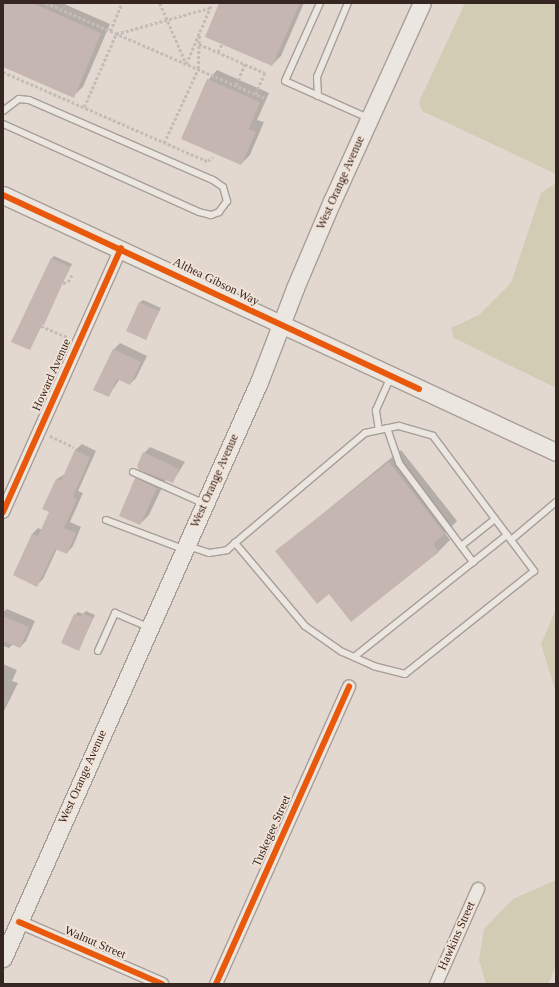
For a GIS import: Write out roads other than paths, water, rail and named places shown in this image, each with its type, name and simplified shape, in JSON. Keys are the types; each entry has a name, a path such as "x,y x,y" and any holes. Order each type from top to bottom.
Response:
{"main road":[{"name":"West Orange Avenue","path":"3,958 205,504 326,216 422,3"},
{"name":"Althea Gibson Way","path":"3,195 121,248 281,325 556,452"}],"street":[{"name":"Howard Avenue","path":"3,512 121,248"},
{"name":"Tuskegee Street","path":"216,984 349,686"},
{"name":"Hawkins Street","path":"436,984 478,889"},
{"name":"Walnut Street","path":"19,922 162,984"}],"lane":[{"path":"320,3 285,81 371,118"},
{"path":"318,96 317,77 348,3"},
{"path":"3,111 20,99 29,100 213,180 223,187 227,201 219,212 211,215 199,212 3,124"},
{"path":"379,430 376,410 391,376"},
{"path":"106,520 185,548 209,553 227,550 235,543 365,433 399,426 433,436 534,571 405,674 374,666 342,652 305,626 235,543"},
{"path":"386,428 399,463 473,562"},
{"path":"133,472 205,504"},
{"path":"354,657 473,562 556,502"},
{"path":"461,546 495,519"},
{"path":"98,651 115,613 150,628"}]}
